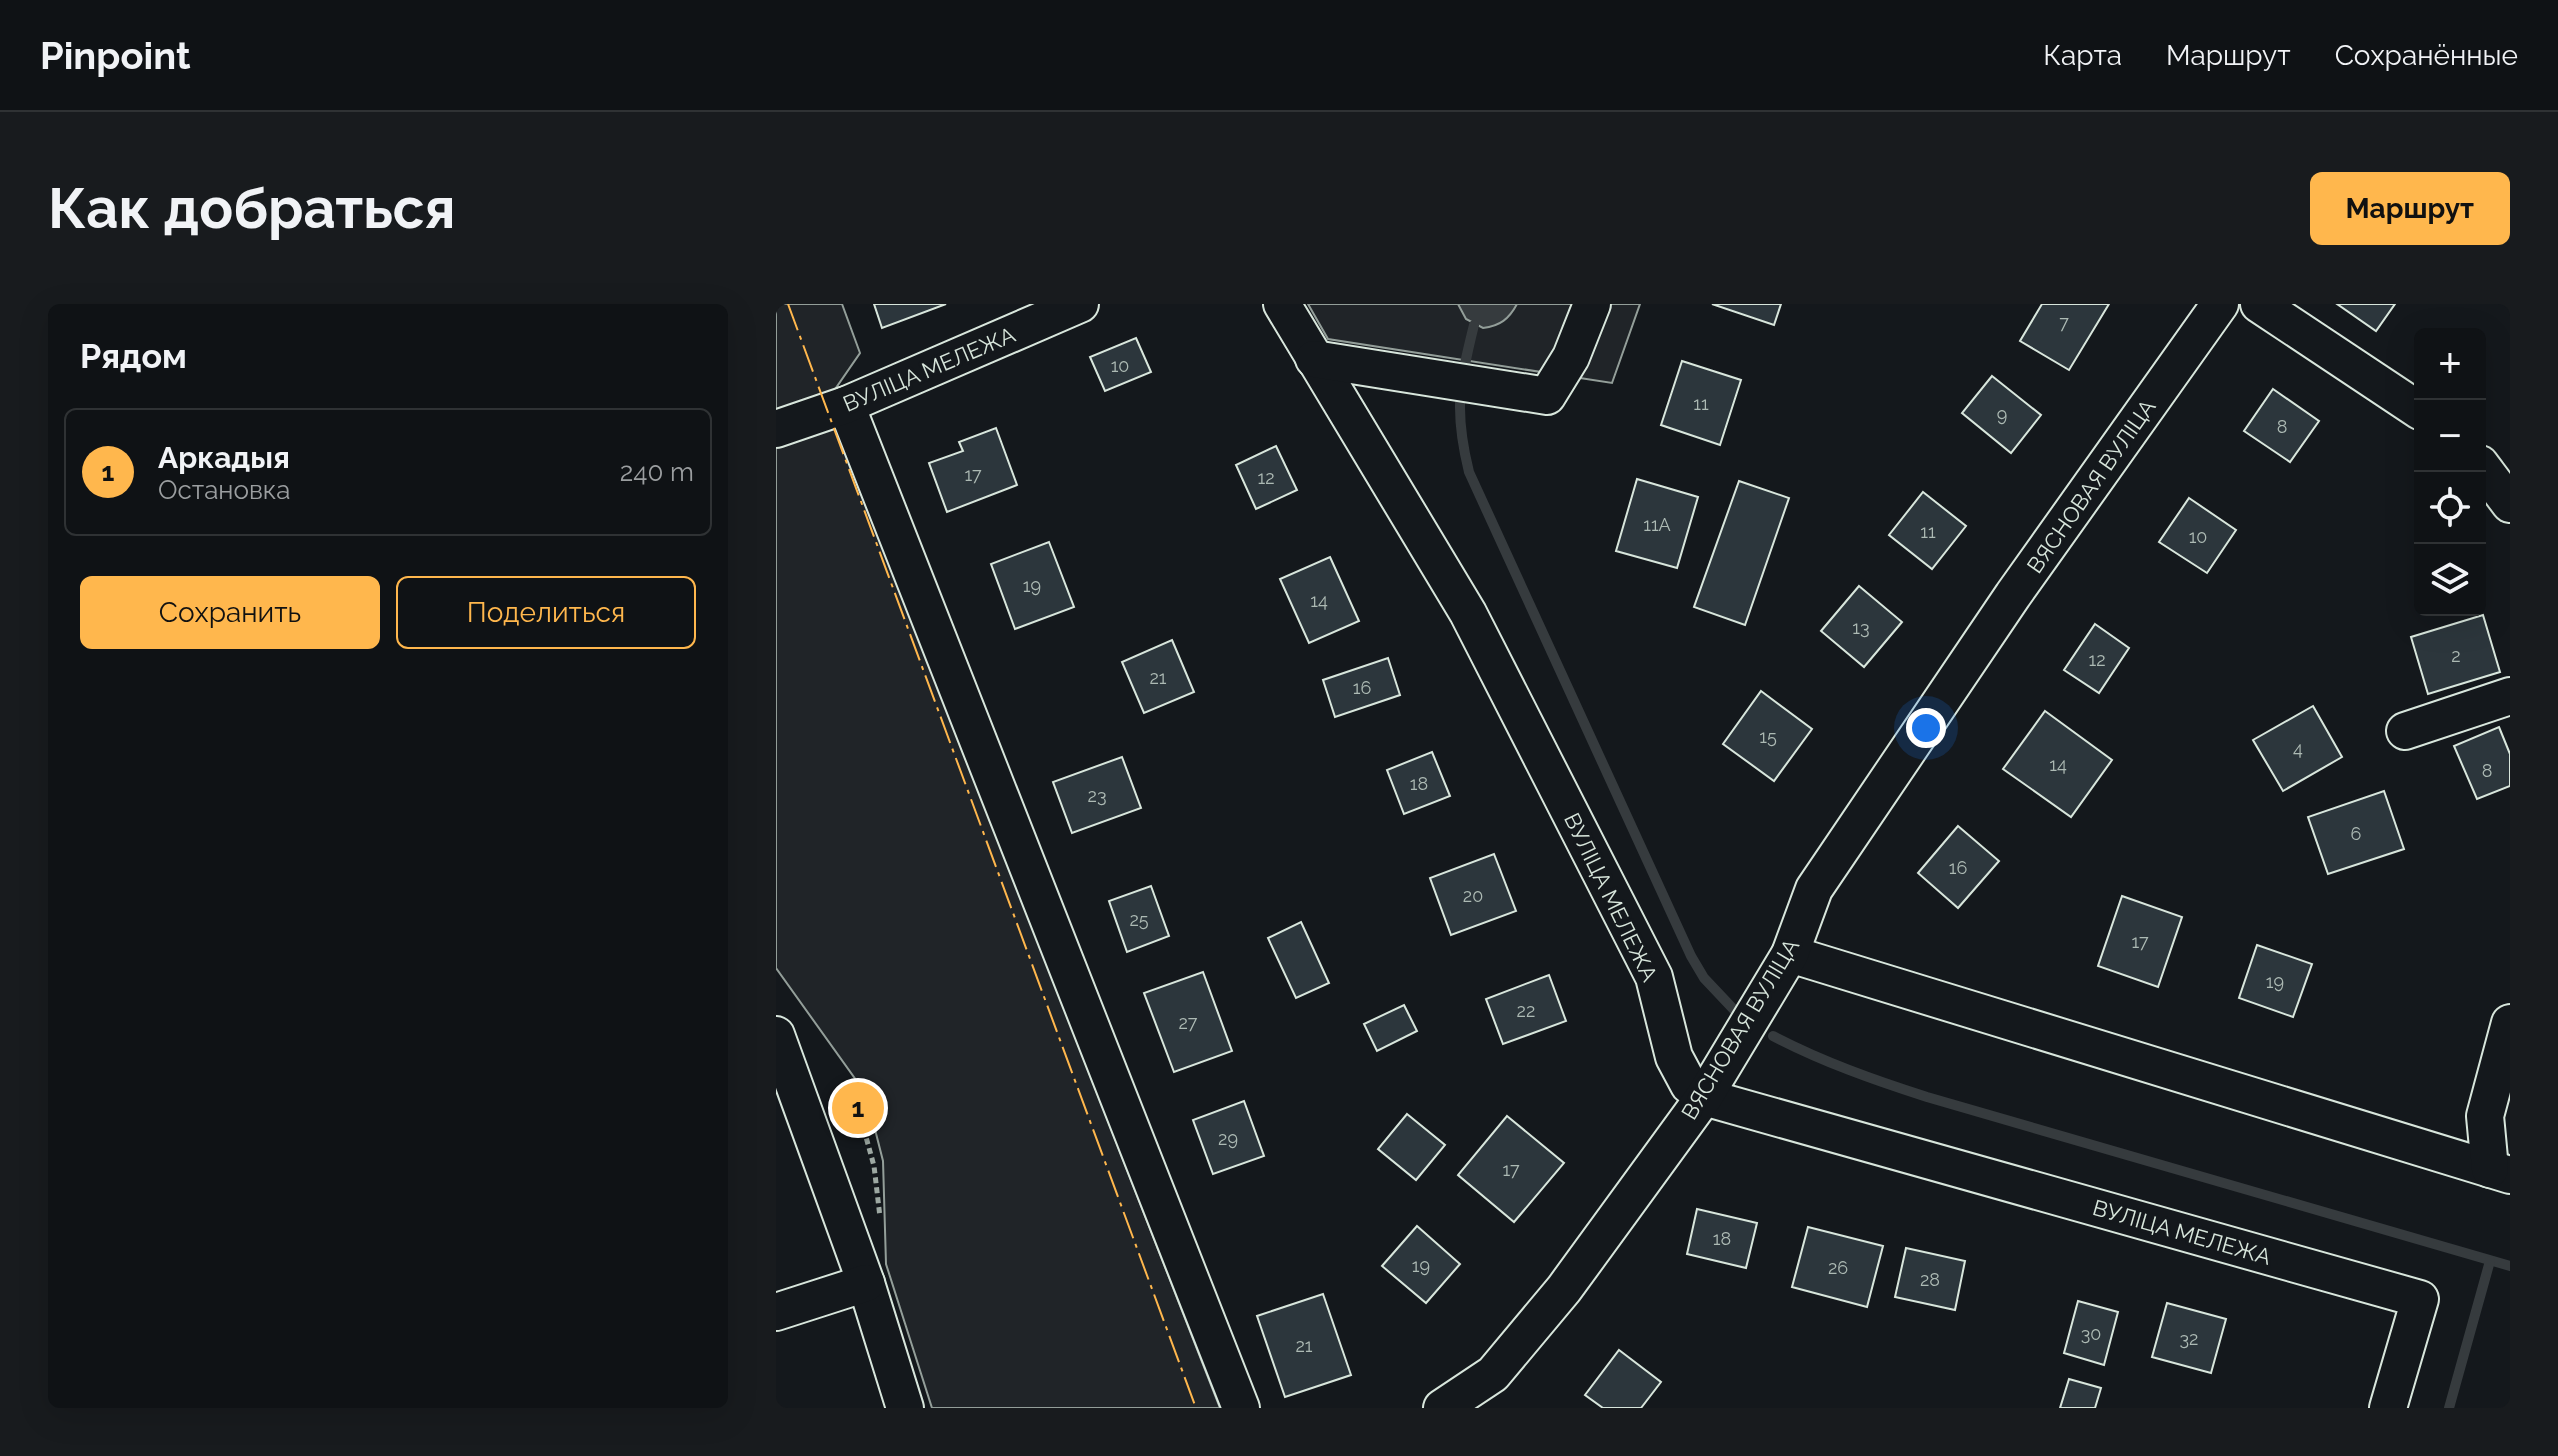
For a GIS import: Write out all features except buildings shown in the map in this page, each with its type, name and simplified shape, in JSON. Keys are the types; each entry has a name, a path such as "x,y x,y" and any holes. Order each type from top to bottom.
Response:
{"street":[{"name":"ВУЛІЦА МЕЛЕЖА","path":"776,429 846,405 1080,304"},
{"name":"ВУЛІЦА МЕЛЕЖА","path":"1282,304 1468,613 1654,977 1674,1057 1689,1085 1704,1097 2420,1299 2388,1408"},
{"path":"1314,359 1547,396 1571,357 1592,304"},
{"path":"2259,304 2414,407"},
{"name":"ВЯСНОВАЯ ВУЛІЦА","path":"1442,1408 1493,1374 1554,1301 1704,1097 1790,954 1814,889 2013,595 2215,306"},
{"path":"846,405 1241,1408"},
{"path":"2486,472 2510,504"},
{"path":"2405,731 2510,696"},
{"path":"1790,954 2500,1172"},
{"path":"2500,1172 2485,1116 2510,1023"},
{"path":"776,1035 866,1283 905,1408"},
{"path":"776,1312 866,1283"}],"path":[{"path":"858,1108 874,1166 881,1219"}],"shaded area":[{"path":"776,304 842,304 860,353 827,401 1220,1408 932,1408 886,1264 883,1161 866,1094 776,968"},
{"path":"1308,304 1640,304 1612,383 1328,339"},
{"path":"1458,304 1517,304 1503,321 1483,328 1466,319"}],"waterway":[{"path":"1474,325 1460,398 1461,432 1469,472 1691,956 1704,978 1738,1014"},
{"path":"1773,1036 1849,1070 1927,1097 2510,1266"},
{"path":"2449,1408 2490,1261"}],"power":[{"path":"788,304 1196,1408"}],"place":[{"name":"Аркадыя","path":"858,1108"}]}
